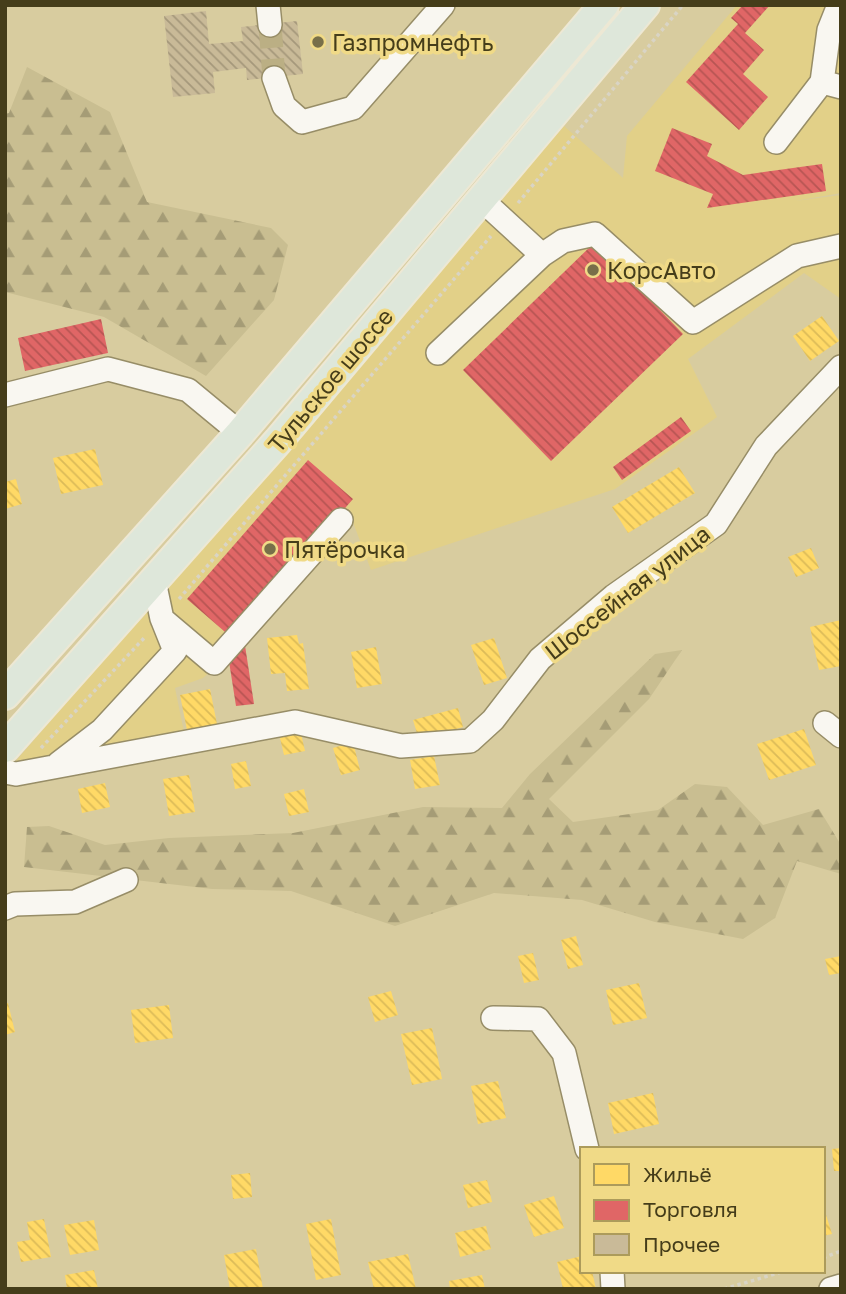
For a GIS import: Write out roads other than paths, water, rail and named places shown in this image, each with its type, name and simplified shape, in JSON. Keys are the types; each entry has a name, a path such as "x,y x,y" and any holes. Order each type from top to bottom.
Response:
{"main road":[{"name":"Тульское шоссе","path":"5,695 240,433 604,5"},
{"name":"Тульское шоссе","path":"5,748 278,442 645,5"}],"street":[{"path":"274,78 284,106 302,122 353,108 443,5"},
{"path":"776,142 831,85 829,30 839,5"},
{"path":"482,200 542,255"},
{"path":"438,353 542,255 563,242 595,233 693,322 797,256 841,246"},
{"name":"Шоссейная улица","path":"11,773 295,722 401,746 470,741 493,720 540,659 614,596 716,524 766,446 841,367"},
{"path":"5,396 108,369 188,390 240,433"},
{"path":"162,619 214,663 341,520"},
{"path":"54,766 102,730 174,651 162,619 154,581"},
{"path":"5,908 15,904 75,902 126,880"},
{"path":"493,1018 538,1019 564,1053 587,1147"},
{"path":"831,1289 841,1286"}],"tunnel":[{"path":"270,25 274,78"}],"place":[{"name":"Газпромнефть","path":"318,42"},
{"name":"КорсАвто","path":"593,270"},
{"name":"Пятёрочка","path":"270,549"}]}
